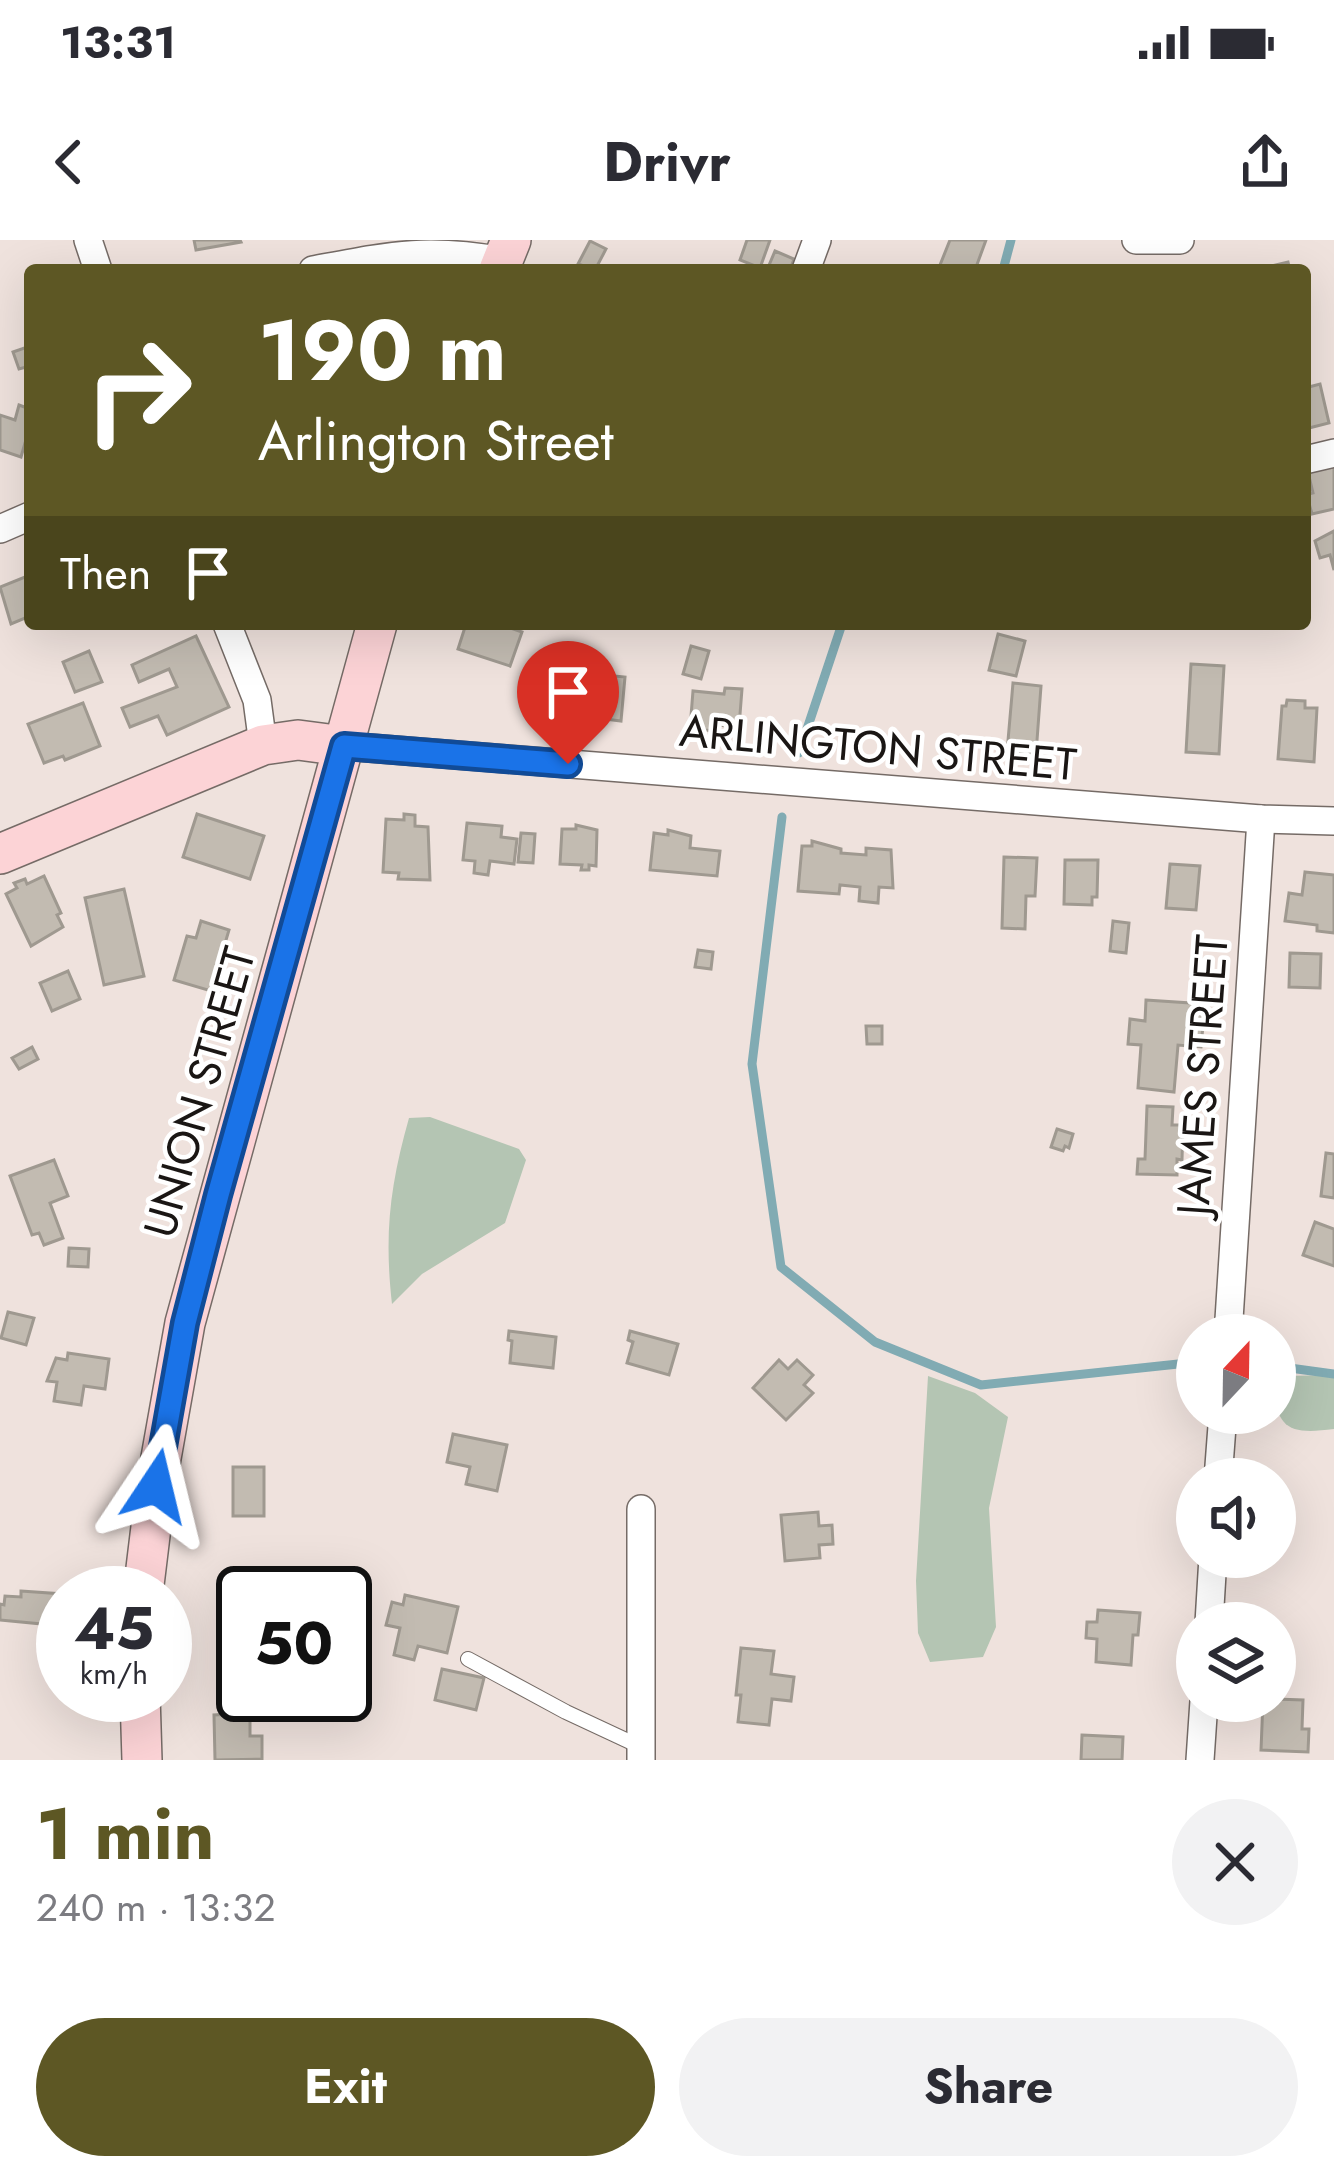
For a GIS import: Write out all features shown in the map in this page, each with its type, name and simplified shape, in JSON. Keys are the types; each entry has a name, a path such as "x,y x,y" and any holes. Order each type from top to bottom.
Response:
{"main road":[{"name":"UNION STREET","path":"146,1566 185,1323 375,630"},
{"path":"0,854 263,745 298,740 344,746"},
{"path":"141,1722 142,1760"}],"street":[{"path":"1136,240 1180,240"},
{"path":"357,264 412,251 504,257"},
{"path":"229,630 257,700 263,745"},
{"name":"ARLINGTON STREET","path":"344,746 1261,820 1334,821"},
{"name":"JAMES STREET","path":"1229,1314 1261,820"},
{"path":"641,1509 641,1753"},
{"path":"1200,1760 1203,1722"}],"lane":[{"path":"468,1659 641,1753"}],"green space":[{"path":"430,1117 519,1149 526,1160 505,1223 422,1274 392,1304 389,1232 397,1165 409,1118"},
{"path":"1334,1375 1334,1429 1296,1429 1296,1376"},
{"path":"928,1376 975,1393 1008,1417 989,1508 996,1627 983,1657 930,1662 918,1633 916,1581"}],"building":[{"path":"194,240 240,240 241,242 196,250"},
{"path":"747,240 770,240 761,264 740,260"},
{"path":"950,240 986,240 977,264 940,264"},
{"path":"590,241 606,249 598,264 578,264"},
{"path":"775,251 794,259 792,264 770,264"},
{"path":"24,348 24,368 19,369 13,352"},
{"path":"1320,384 1329,423 1311,428 1311,386"},
{"path":"19,405 24,407 21,457 0,450 0,415 15,420"},
{"path":"1334,462 1334,509 1312,514 1311,467"},
{"path":"1334,531 1334,570 1330,555 1320,558 1315,541"},
{"path":"24,577 24,619 11,624 0,587"},
{"path":"464,630 522,632 510,666 458,649"},
{"path":"998,634 1025,641 1016,676 989,670"},
{"path":"196,636 229,707 167,735 158,716 130,727 122,708 177,687 169,669 139,682 132,665"},
{"path":"691,646 709,651 701,679 683,674"},
{"path":"89,651 102,682 75,692 63,662"},
{"path":"1191,664 1224,666 1219,754 1186,752"},
{"path":"585,673 625,677 621,721 581,716"},
{"path":"1013,683 1041,686 1036,754 1007,752"},
{"path":"725,688 742,689 739,727 690,729 693,691 724,694"},
{"path":"1287,700 1305,701 1305,708 1317,708 1314,762 1278,759 1282,706"},
{"path":"83,703 100,746 44,763 28,724"},
{"path":"197,814 264,836 250,879 183,857"},
{"path":"404,814 415,815 415,826 428,827 430,880 398,879 399,873 383,872 386,819 404,820"},
{"path":"467,823 502,826 501,837 517,839 514,864 490,861 488,875 474,873 475,861 463,860"},
{"path":"576,825 597,830 596,866 589,865 589,870 560,864 562,829 576,829"},
{"path":"668,830 691,836 690,848 720,851 717,876 650,870 654,833 668,835"},
{"path":"521,833 535,834 533,863 518,862"},
{"path":"812,841 841,849 841,853 891,850 893,888 879,887 878,903 859,901 860,887 840,885 839,894 798,891 802,846 812,846"},
{"path":"1004,857 1037,858 1035,896 1026,896 1025,929 1002,928"},
{"path":"1065,860 1098,860 1097,897 1092,897 1092,905 1064,904"},
{"path":"1170,864 1200,866 1196,910 1166,908"},
{"path":"1305,872 1334,875 1334,933 1317,931 1317,925 1285,921 1289,893 1302,895"},
{"path":"44,876 63,927 31,946 6,894 17,888 14,883 25,879 27,884"},
{"path":"124,889 144,976 104,985 85,898"},
{"path":"201,921 229,930 211,991 174,980 187,936 196,938"},
{"path":"1113,921 1129,923 1126,953 1110,951"},
{"path":"698,950 713,952 711,969 695,967"},
{"path":"1290,953 1321,954 1320,988 1289,987"},
{"path":"68,971 80,999 52,1011 40,983"},
{"path":"1146,1000 1205,1004 1201,1047 1178,1045 1174,1092 1138,1088 1141,1045 1128,1044 1130,1019 1145,1021"},
{"path":"866,1026 882,1026 882,1044 867,1044"},
{"path":"32,1047 38,1059 19,1069 12,1058"},
{"path":"1147,1106 1173,1107 1172,1125 1183,1125 1177,1175 1137,1174 1138,1159 1145,1159"},
{"path":"1057,1129 1073,1134 1069,1148 1063,1151 1051,1147"},
{"path":"1326,1153 1334,1154 1334,1198 1321,1196"},
{"path":"54,1160 68,1196 50,1203 63,1238 44,1245 39,1233 32,1235 10,1176"},
{"path":"1315,1222 1334,1229 1334,1266 1303,1255"},
{"path":"69,1248 89,1249 88,1267 68,1266"},
{"path":"8,1312 34,1318 26,1345 1,1338"},
{"path":"509,1331 556,1337 553,1368 510,1363"},
{"path":"630,1331 678,1344 669,1375 627,1363 633,1342 628,1340"},
{"path":"68,1353 109,1359 105,1389 84,1386 81,1405 54,1401 57,1382 47,1381 56,1358 67,1360"},
{"path":"779,1360 788,1369 797,1360 813,1375 804,1385 813,1393 786,1420 753,1388"},
{"path":"453,1434 507,1445 497,1491 466,1484 470,1467 447,1462"},
{"path":"233,1467 264,1467 264,1516 233,1516"},
{"path":"818,1512 819,1526 832,1525 833,1544 819,1545 820,1558 785,1561 781,1515"},
{"path":"21,1591 36,1592 36,1623 0,1620 5,1596 21,1597"},
{"path":"405,1595 458,1607 447,1653 418,1646 414,1660 394,1655 400,1628 386,1625 392,1602 403,1605"},
{"path":"1098,1610 1140,1613 1131,1665 1096,1662 1097,1639 1086,1638 1087,1622 1097,1622"},
{"path":"741,1648 774,1651 771,1674 794,1677 791,1701 772,1699 769,1725 738,1722"},
{"path":"442,1669 484,1678 476,1710 435,1700"},
{"path":"1296,1700 1303,1700 1302,1729 1309,1729 1308,1752 1261,1750 1262,1722 1296,1722"},
{"path":"214,1715 216,1722 250,1722 250,1736 262,1736 262,1759 215,1760"},
{"path":"1082,1735 1123,1737 1122,1760 1081,1760"}],"waterway":[{"path":"1005,264 1011,240"},
{"path":"799,753 840,630"},
{"path":"782,817 752,1064 781,1267 875,1342 981,1385 1176,1364"},
{"path":"1296,1369 1334,1374"}],"route":[{"path":"156,1486 185,1323 344,746 568,764"}]}
